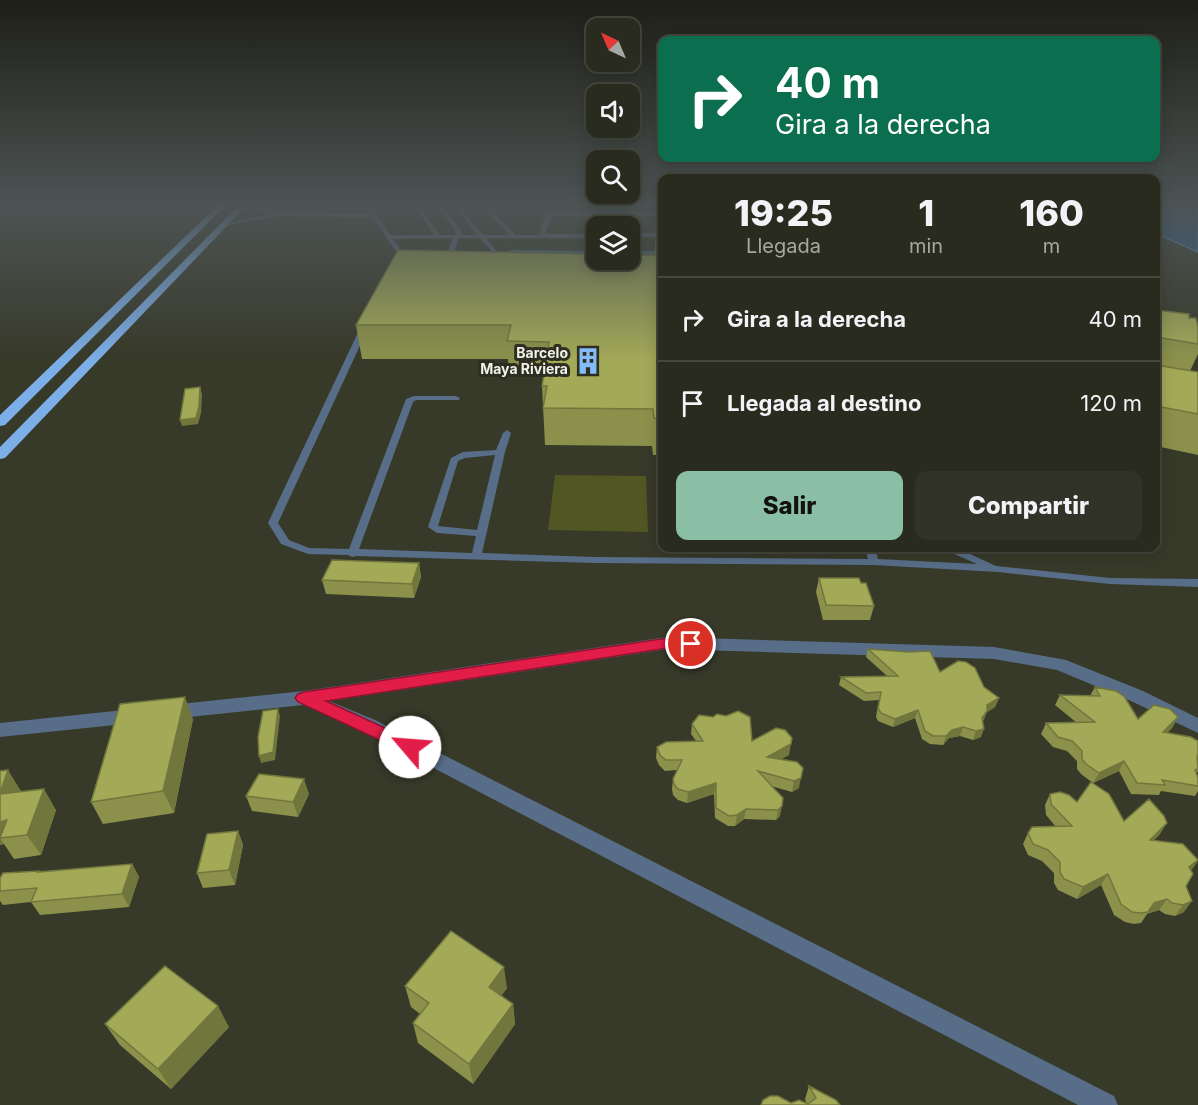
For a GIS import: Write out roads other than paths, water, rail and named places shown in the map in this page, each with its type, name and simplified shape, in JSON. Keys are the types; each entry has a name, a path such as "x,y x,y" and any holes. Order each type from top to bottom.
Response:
{"highway":[{"path":"0,422 168,258"},
{"path":"0,455 191,258"}],"street":[{"path":"0,730 304,698 668,643 994,653 1060,664 1137,696 1198,726"},
{"path":"304,698 368,725 1105,1105"}],"lane":[{"path":"395,273 403,258"},
{"path":"369,317 273,523 285,542 308,551 476,557 874,562 998,569 1110,582 1198,583"},
{"path":"352,554 409,401 414,398 456,398"},
{"path":"476,557 500,452 507,433"},
{"path":"482,533 437,530 433,527 454,460 463,454 500,452"},
{"path":"871,552 874,562"},
{"path":"959,552 998,569"}],"place":[{"name":"Barcelo Maya Riviera","path":"588,361"}]}
